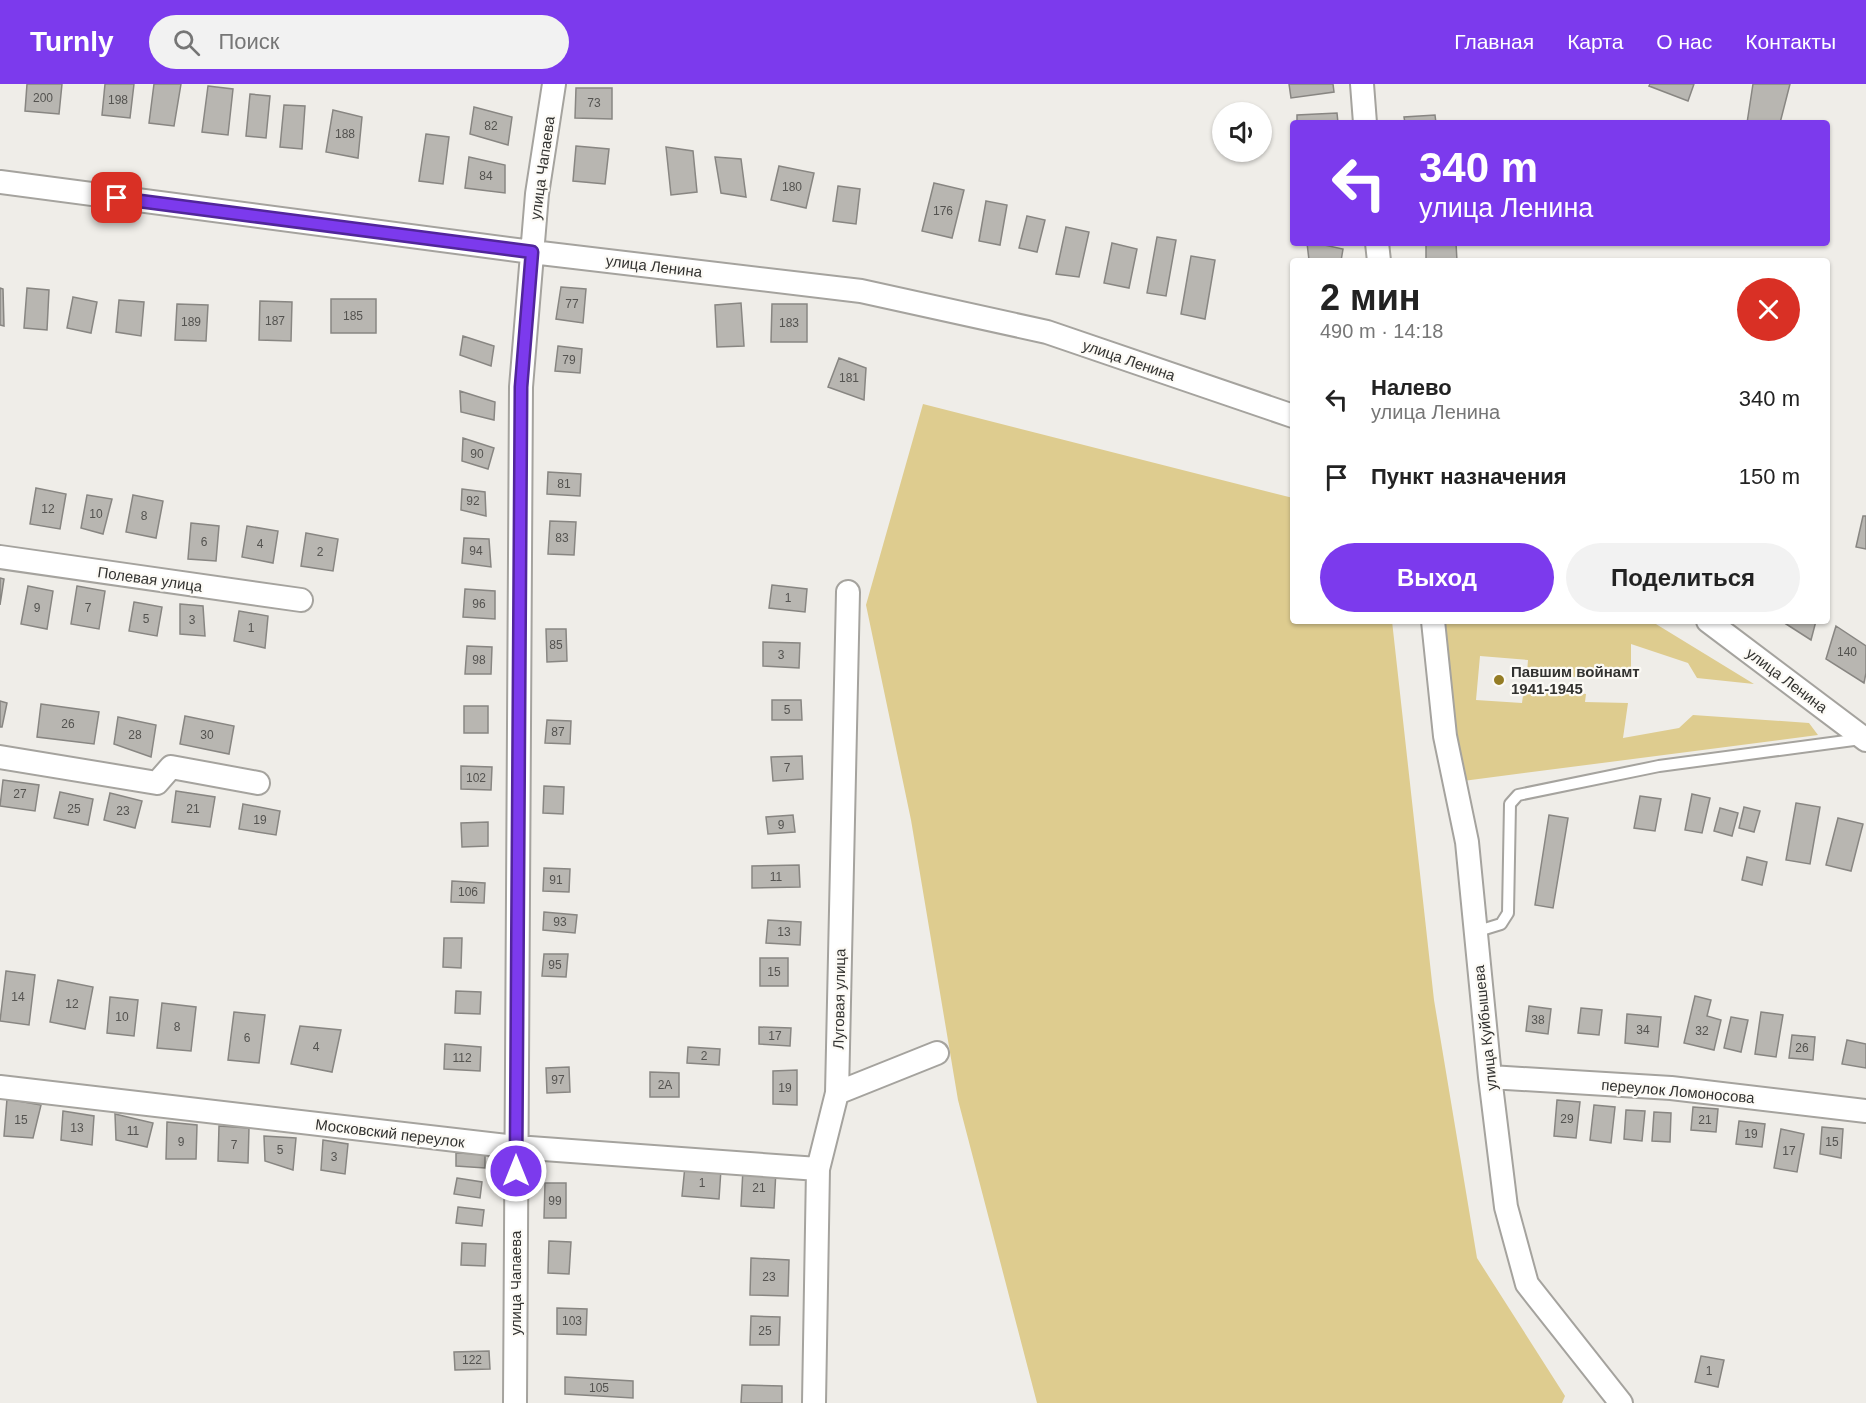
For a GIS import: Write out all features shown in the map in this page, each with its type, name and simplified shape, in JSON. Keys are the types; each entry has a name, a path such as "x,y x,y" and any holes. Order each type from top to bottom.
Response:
{"street":[{"name":"улица Чапаева","path":"515,1403 521,387 537,194 554,84"},
{"path":"1362,84 1365,120"},
{"name":"улица Ленина","path":"0,182 532,252 861,291 1047,332 1290,415"},
{"name":"Полевая улица","path":"0,557 301,600"},
{"name":"Луговая улица","path":"814,1403 818,1169 837,1093 848,592"},
{"name":"улица Куйбышева","path":"1433,624 1445,736 1467,842 1490,1077 1506,1207 1527,1284 1621,1403"},
{"name":"улица Ленина","path":"1712,624 1865,740"},
{"path":"0,757 157,783 171,767 258,783"},
{"path":"837,1093 937,1053"},
{"name":"переулок Ломоносова","path":"1490,1077 1671,1088 1866,1111"},
{"name":"Московский переулок","path":"0,1087 516,1147 818,1169"}],"lane":[{"path":"1476,932 1501,924 1508,913 1510,804 1518,795 1659,766 1865,740"}],"shaded area":[{"path":"923,404 1290,497 1290,624 1392,624 1434,1000 1477,1258 1565,1396 1562,1403 1037,1403 958,1100 911,820 866,605"},
{"path":"1441,624 1656,624 1754,684 1697,678 1688,663 1631,644 1631,678 1589,669 1587,678 1527,673 1528,660 1480,656 1476,700 1522,703 1524,688 1586,694 1585,702 1628,703 1623,738 1679,728 1693,715 1809,723 1818,735 1463,781 1459,776"}],"building":[{"path":"27,84 62,84 59,114 25,111"},
{"path":"105,84 134,84 130,118 102,115"},
{"path":"154,84 181,84 174,126 149,123"},
{"path":"1289,84 1333,84 1334,92 1291,98"},
{"path":"1650,84 1694,84 1688,101 1649,86"},
{"path":"1753,84 1790,84 1781,120 1747,120"},
{"path":"208,86 233,89 228,135 202,132"},
{"path":"576,88 612,88 612,119 575,118"},
{"path":"250,94 270,96 266,138 246,136"},
{"path":"284,105 305,106 302,149 280,147"},
{"path":"474,107 512,117 508,145 470,134"},
{"path":"333,110 362,117 358,158 326,152"},
{"path":"1337,113 1338,120 1297,120 1297,115"},
{"path":"1435,115 1436,120 1404,120 1404,117"},
{"path":"426,134 449,137 443,184 419,181"},
{"path":"576,146 609,149 605,184 573,181"},
{"path":"666,147 693,151 697,192 671,195"},
{"path":"469,157 505,165 505,193 465,188"},
{"path":"715,157 741,159 746,197 721,193"},
{"path":"779,166 814,173 806,208 771,200"},
{"path":"934,183 964,190 952,238 922,231"},
{"path":"838,186 860,189 856,224 833,221"},
{"path":"986,201 1007,205 1000,245 979,241"},
{"path":"1027,216 1045,220 1037,252 1019,248"},
{"path":"1066,227 1089,232 1079,277 1056,274"},
{"path":"1157,237 1176,240 1166,296 1147,293"},
{"path":"1112,243 1137,249 1129,288 1104,283"},
{"path":"1307,246 1329,246 1343,249 1342,258 1309,258"},
{"path":"1426,246 1456,246 1457,258 1426,258"},
{"path":"1191,256 1215,260 1205,319 1181,314"},
{"path":"561,287 586,289 583,323 556,319"},
{"path":"0,288 3,289 4,326 0,325"},
{"path":"27,288 49,290 47,330 24,328"},
{"path":"73,297 97,302 91,333 67,328"},
{"path":"331,299 376,299 376,333 331,333"},
{"path":"119,300 144,302 141,336 116,332"},
{"path":"260,301 292,302 291,341 259,340"},
{"path":"741,303 744,346 717,347 715,305"},
{"path":"177,304 208,305 206,341 175,340"},
{"path":"772,304 807,304 807,342 771,342"},
{"path":"463,336 494,346 491,366 460,355"},
{"path":"558,346 582,349 580,373 555,371"},
{"path":"839,358 866,368 864,400 828,387"},
{"path":"460,391 495,402 494,420 461,412"},
{"path":"463,438 494,448 488,469 462,461"},
{"path":"548,472 581,474 580,496 547,494"},
{"path":"36,488 66,494 60,529 30,524"},
{"path":"462,489 485,492 486,516 461,510"},
{"path":"87,495 112,499 103,534 81,528"},
{"path":"133,495 163,501 156,538 126,532"},
{"path":"1863,516 1866,516 1866,549 1856,547"},
{"path":"550,521 576,522 574,555 548,554"},
{"path":"191,523 219,526 216,561 188,559"},
{"path":"247,526 278,531 273,563 242,557"},
{"path":"306,533 338,539 333,571 301,566"},
{"path":"464,538 489,539 491,567 462,563"},
{"path":"0,578 4,579 0,605"},
{"path":"772,585 807,589 805,612 769,608"},
{"path":"28,586 53,591 47,629 21,624"},
{"path":"77,586 105,591 99,629 71,624"},
{"path":"465,589 495,591 495,619 463,617"},
{"path":"134,602 162,607 157,636 129,631"},
{"path":"180,604 203,606 205,636 180,634"},
{"path":"239,611 268,616 265,648 234,641"},
{"path":"1786,624 1815,624 1811,640"},
{"path":"1836,626 1866,646 1864,683 1826,659"},
{"path":"546,629 566,629 567,661 547,662"},
{"path":"763,642 800,643 799,668 763,666"},
{"path":"467,646 492,647 491,674 465,674"},
{"path":"772,700 801,700 802,720 772,720"},
{"path":"0,701 7,703 2,727 0,727"},
{"path":"41,704 99,712 94,744 37,737"},
{"path":"464,706 488,706 488,733 464,733"},
{"path":"185,716 234,726 229,754 180,744"},
{"path":"118,717 156,725 151,757 114,744"},
{"path":"547,720 571,721 570,744 545,743"},
{"path":"802,756 803,779 773,781 771,757"},
{"path":"461,766 492,767 491,790 461,789"},
{"path":"3,780 39,785 35,811 0,806"},
{"path":"544,786 564,787 563,814 543,813"},
{"path":"176,791 215,797 210,827 172,822"},
{"path":"60,792 93,799 88,825 54,818"},
{"path":"110,793 142,801 135,828 104,820"},
{"path":"1692,794 1710,798 1702,833 1685,830"},
{"path":"1640,796 1661,799 1655,831 1634,828"},
{"path":"1796,803 1820,807 1810,864 1786,860"},
{"path":"243,804 280,811 276,835 239,829"},
{"path":"1744,807 1760,811 1754,832 1739,828"},
{"path":"1720,808 1738,813 1732,836 1714,831"},
{"path":"793,815 795,832 768,834 766,817"},
{"path":"1549,815 1568,818 1553,908 1535,905"},
{"path":"1838,818 1863,824 1851,871 1826,865"},
{"path":"488,822 488,846 462,847 461,823"},
{"path":"1747,857 1767,862 1762,885 1742,880"},
{"path":"799,865 800,887 752,888 752,866"},
{"path":"544,868 570,869 569,892 543,891"},
{"path":"452,881 485,883 484,903 451,902"},
{"path":"544,912 577,915 575,933 543,930"},
{"path":"768,920 801,922 800,945 766,943"},
{"path":"444,938 462,938 461,968 443,967"},
{"path":"544,954 568,954 566,977 542,976"},
{"path":"760,958 788,958 788,986 760,986"},
{"path":"6,971 35,975 29,1025 0,1021"},
{"path":"58,980 93,987 85,1029 50,1022"},
{"path":"456,991 481,992 480,1014 455,1013"},
{"path":"1695,996 1711,1000 1707,1016 1721,1020 1714,1050 1684,1043"},
{"path":"110,997 138,1000 134,1036 107,1033"},
{"path":"162,1003 196,1007 191,1051 157,1048"},
{"path":"1529,1006 1551,1009 1548,1034 1526,1031"},
{"path":"1581,1008 1602,1010 1599,1035 1578,1033"},
{"path":"234,1012 265,1015 259,1063 228,1060"},
{"path":"1761,1012 1783,1015 1776,1057 1755,1054"},
{"path":"1627,1014 1661,1017 1658,1047 1625,1043"},
{"path":"1731,1017 1748,1020 1741,1052 1724,1048"},
{"path":"300,1026 341,1030 332,1072 291,1064"},
{"path":"759,1027 791,1028 790,1046 759,1044"},
{"path":"1792,1035 1815,1037 1813,1060 1789,1058"},
{"path":"1847,1040 1866,1044 1866,1068 1842,1064"},
{"path":"445,1044 481,1047 480,1071 444,1069"},
{"path":"688,1047 720,1049 719,1065 687,1063"},
{"path":"569,1067 570,1092 547,1093 546,1068"},
{"path":"797,1070 797,1105 773,1104 773,1071"},
{"path":"650,1072 679,1073 679,1097 650,1097"},
{"path":"7,1099 41,1105 33,1138 4,1136"},
{"path":"1557,1100 1580,1102 1576,1138 1554,1136"},
{"path":"1594,1105 1615,1107 1611,1143 1590,1140"},
{"path":"1693,1107 1718,1109 1716,1132 1691,1130"},
{"path":"1626,1110 1645,1111 1642,1141 1624,1139"},
{"path":"63,1111 94,1116 92,1145 61,1140"},
{"path":"1654,1112 1671,1113 1670,1142 1652,1141"},
{"path":"115,1114 153,1123 147,1147 116,1140"},
{"path":"1739,1121 1765,1124 1762,1147 1736,1144"},
{"path":"167,1122 197,1125 196,1159 166,1159"},
{"path":"219,1126 249,1128 248,1163 218,1161"},
{"path":"1822,1127 1843,1129 1841,1158 1820,1154"},
{"path":"1781,1129 1804,1134 1797,1172 1774,1168"},
{"path":"264,1136 296,1138 293,1170 265,1161"},
{"path":"323,1140 348,1144 345,1174 321,1170"},
{"path":"456,1153 485,1154 485,1168 456,1166"},
{"path":"685,1166 721,1169 719,1199 682,1196"},
{"path":"743,1169 776,1170 774,1208 741,1206"},
{"path":"457,1178 482,1182 480,1198 454,1194"},
{"path":"545,1183 566,1183 566,1218 544,1218"},
{"path":"458,1207 484,1210 482,1226 456,1223"},
{"path":"549,1241 571,1242 569,1274 548,1273"},
{"path":"462,1243 486,1244 485,1266 461,1265"},
{"path":"751,1258 789,1260 788,1296 750,1295"},
{"path":"557,1308 587,1309 586,1335 557,1334"},
{"path":"751,1316 780,1317 779,1345 750,1345"},
{"path":"489,1351 490,1369 455,1370 454,1352"},
{"path":"1701,1356 1724,1360 1718,1387 1695,1382"},
{"path":"565,1377 633,1381 633,1398 565,1394"},
{"path":"742,1385 782,1386 782,1403 741,1403"}],"place":[{"name":"Павшим войнамт 1941-1945","path":"1499,680"}],"route":[{"path":"117,198 532,252 521,387 516,1171"}]}
